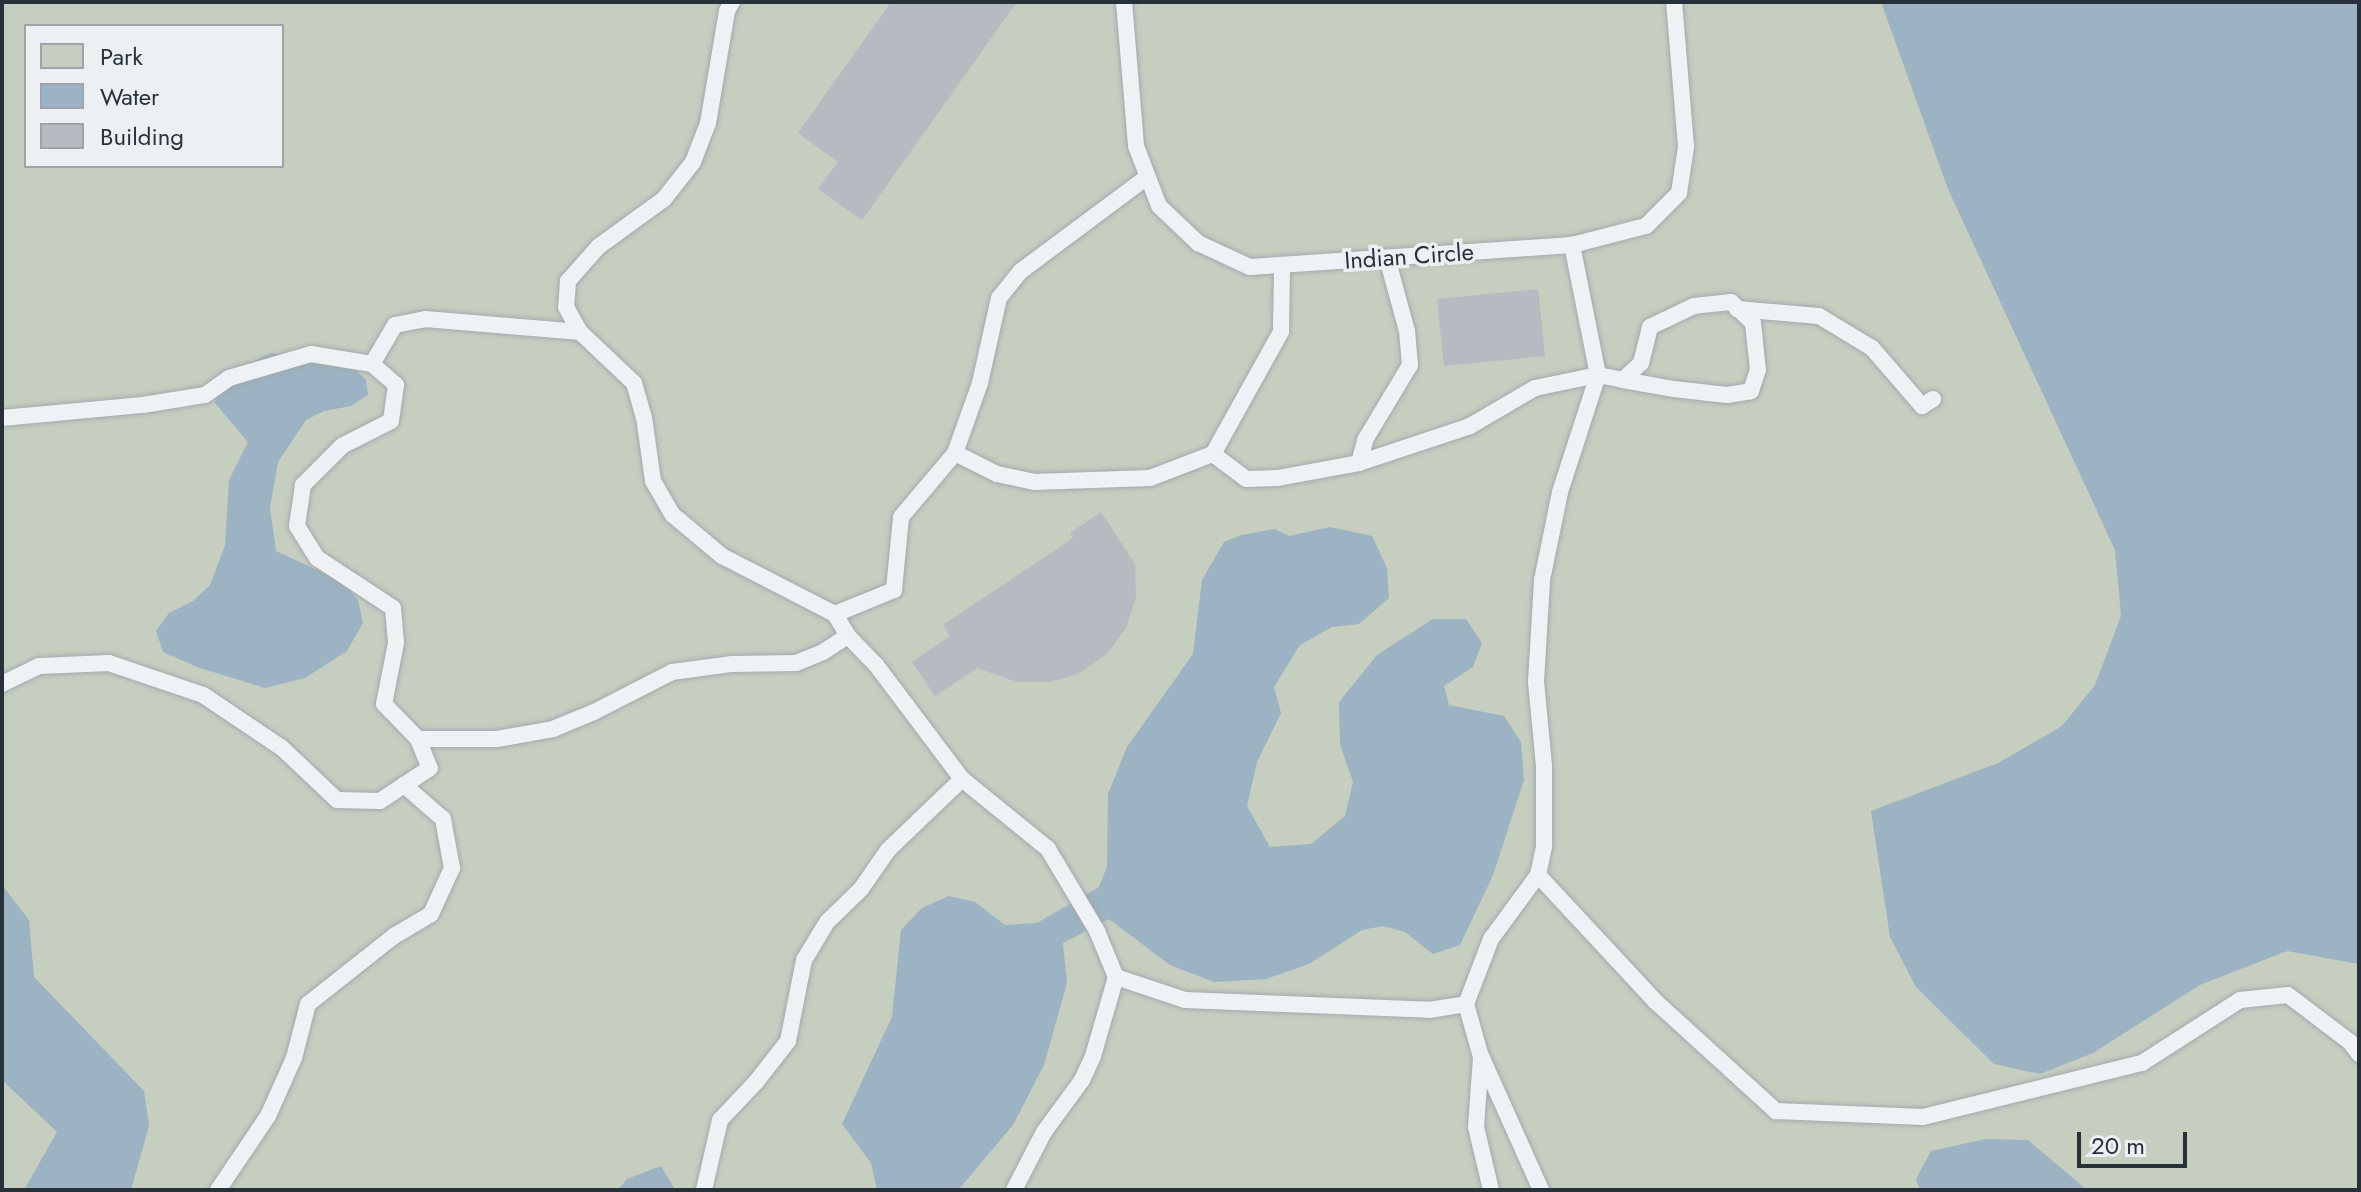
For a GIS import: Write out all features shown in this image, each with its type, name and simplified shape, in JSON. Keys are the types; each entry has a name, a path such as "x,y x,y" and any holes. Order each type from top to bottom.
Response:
{"lane":[{"name":"Indian Circle","path":"1124,2 1136,146 1159,206 1198,243 1250,267 1572,245 1646,226 1679,193 1686,147 1674,2"},
{"path":"729,5 708,123 693,162 664,199 599,246 568,281 566,307 580,332 634,383 644,417 653,481 673,515 722,556 835,614 848,636 876,665 962,779 1048,849 1097,931 1116,977 1093,1056 1082,1080 1044,1132 1014,1190"},
{"path":"835,614 894,590 901,517 955,453 980,383 999,298 1021,271 1147,177"},
{"path":"1541,1190 1481,1057 1466,1004 1491,939 1538,875 1544,846 1544,766 1536,682 1542,580 1560,492 1598,375 1572,245"},
{"path":"1359,463 1365,440 1410,365 1407,331 1387,258"},
{"path":"955,453 997,474 1034,482 1150,478 1213,454 1281,332 1282,265"},
{"path":"1213,454 1246,479 1291,477 1359,463 1470,426 1535,388 1598,375 1623,380 1727,395 1751,391 1758,370 1753,323 1731,302 1694,306 1650,327 1641,363 1623,380"},
{"path":"1737,309 1819,316 1872,348 1922,406 1933,399"},
{"path":"372,364 395,325 425,319 580,332"},
{"path":"2,418 143,405 205,395 229,378 311,354 372,364 396,385 391,421 342,446 303,485 297,526 317,558 393,608 396,643 384,704 418,739 430,768 380,801 337,800 282,748 203,695 109,663 39,666 2,684"},
{"path":"418,739 497,739 553,729 672,672 732,664 796,663 823,652 848,636"},
{"path":"704,1190 720,1120 756,1082 788,1041 804,960 827,922 861,889 888,850 962,779"},
{"path":"218,1190 268,1116 294,1058 308,1004 394,936 431,914 452,868 443,819 404,785"},
{"path":"1538,875 1655,1001 1776,1111 1923,1117 2142,1063 2240,1000 2288,995 2350,1042 2359,1054"},
{"path":"1116,977 1185,1000 1429,1010 1466,1004"},
{"path":"1481,1057 1476,1127 1491,1190"}],"green space":[{"path":"2,2 2359,2 2359,1190 2,1190"}],"water":[{"path":"1881,2 2359,2 2359,964 2287,951 2200,985 2093,1053 2040,1074 1994,1064 1916,987 1890,937 1871,811 1998,763 2062,726 2095,685 2121,616 2115,550 1948,189"},
{"path":"271,353 356,370 366,380 368,395 351,406 324,411 306,420 278,462 270,508 276,551 343,582 358,600 363,623 347,651 305,678 265,688 197,667 163,652 156,631 169,613 193,601 210,585 225,545 229,480 248,442 215,403 220,377"},
{"path":"1330,527 1372,536 1387,568 1389,598 1359,624 1332,627 1300,645 1274,687 1281,713 1257,762 1247,806 1270,847 1311,844 1345,816 1353,782 1340,744 1339,702 1377,655 1433,619 1466,619 1482,643 1473,667 1444,686 1449,705 1504,716 1521,742 1524,780 1493,875 1460,945 1433,954 1405,932 1383,926 1362,930 1309,964 1266,979 1214,982 1170,965 1109,919 1063,943 1067,983 1044,1065 1013,1125 960,1188 877,1190 871,1163 842,1124 892,1017 901,930 922,908 949,896 975,902 1005,925 1037,923 1099,887 1107,867 1108,794 1127,747 1193,654 1202,580 1224,542 1241,535 1275,529 1289,536"},
{"path":"2,885 29,920 34,977 144,1091 149,1126 131,1190 24,1190 57,1132 2,1080"},
{"path":"1986,1139 2028,1140 2087,1190 1920,1190 1916,1179 1931,1151"},
{"path":"661,1166 675,1190 618,1190 627,1179"}],"building":[{"path":"891,2 1017,2 862,220 818,189 838,162 798,133"},
{"path":"1538,289 1545,356 1444,366 1437,299"},
{"path":"1101,512 1135,564 1136,597 1126,628 1107,654 1080,673 1050,682 1017,682 977,668 935,696 912,662 950,636 943,625 1073,538 1070,533"}]}
